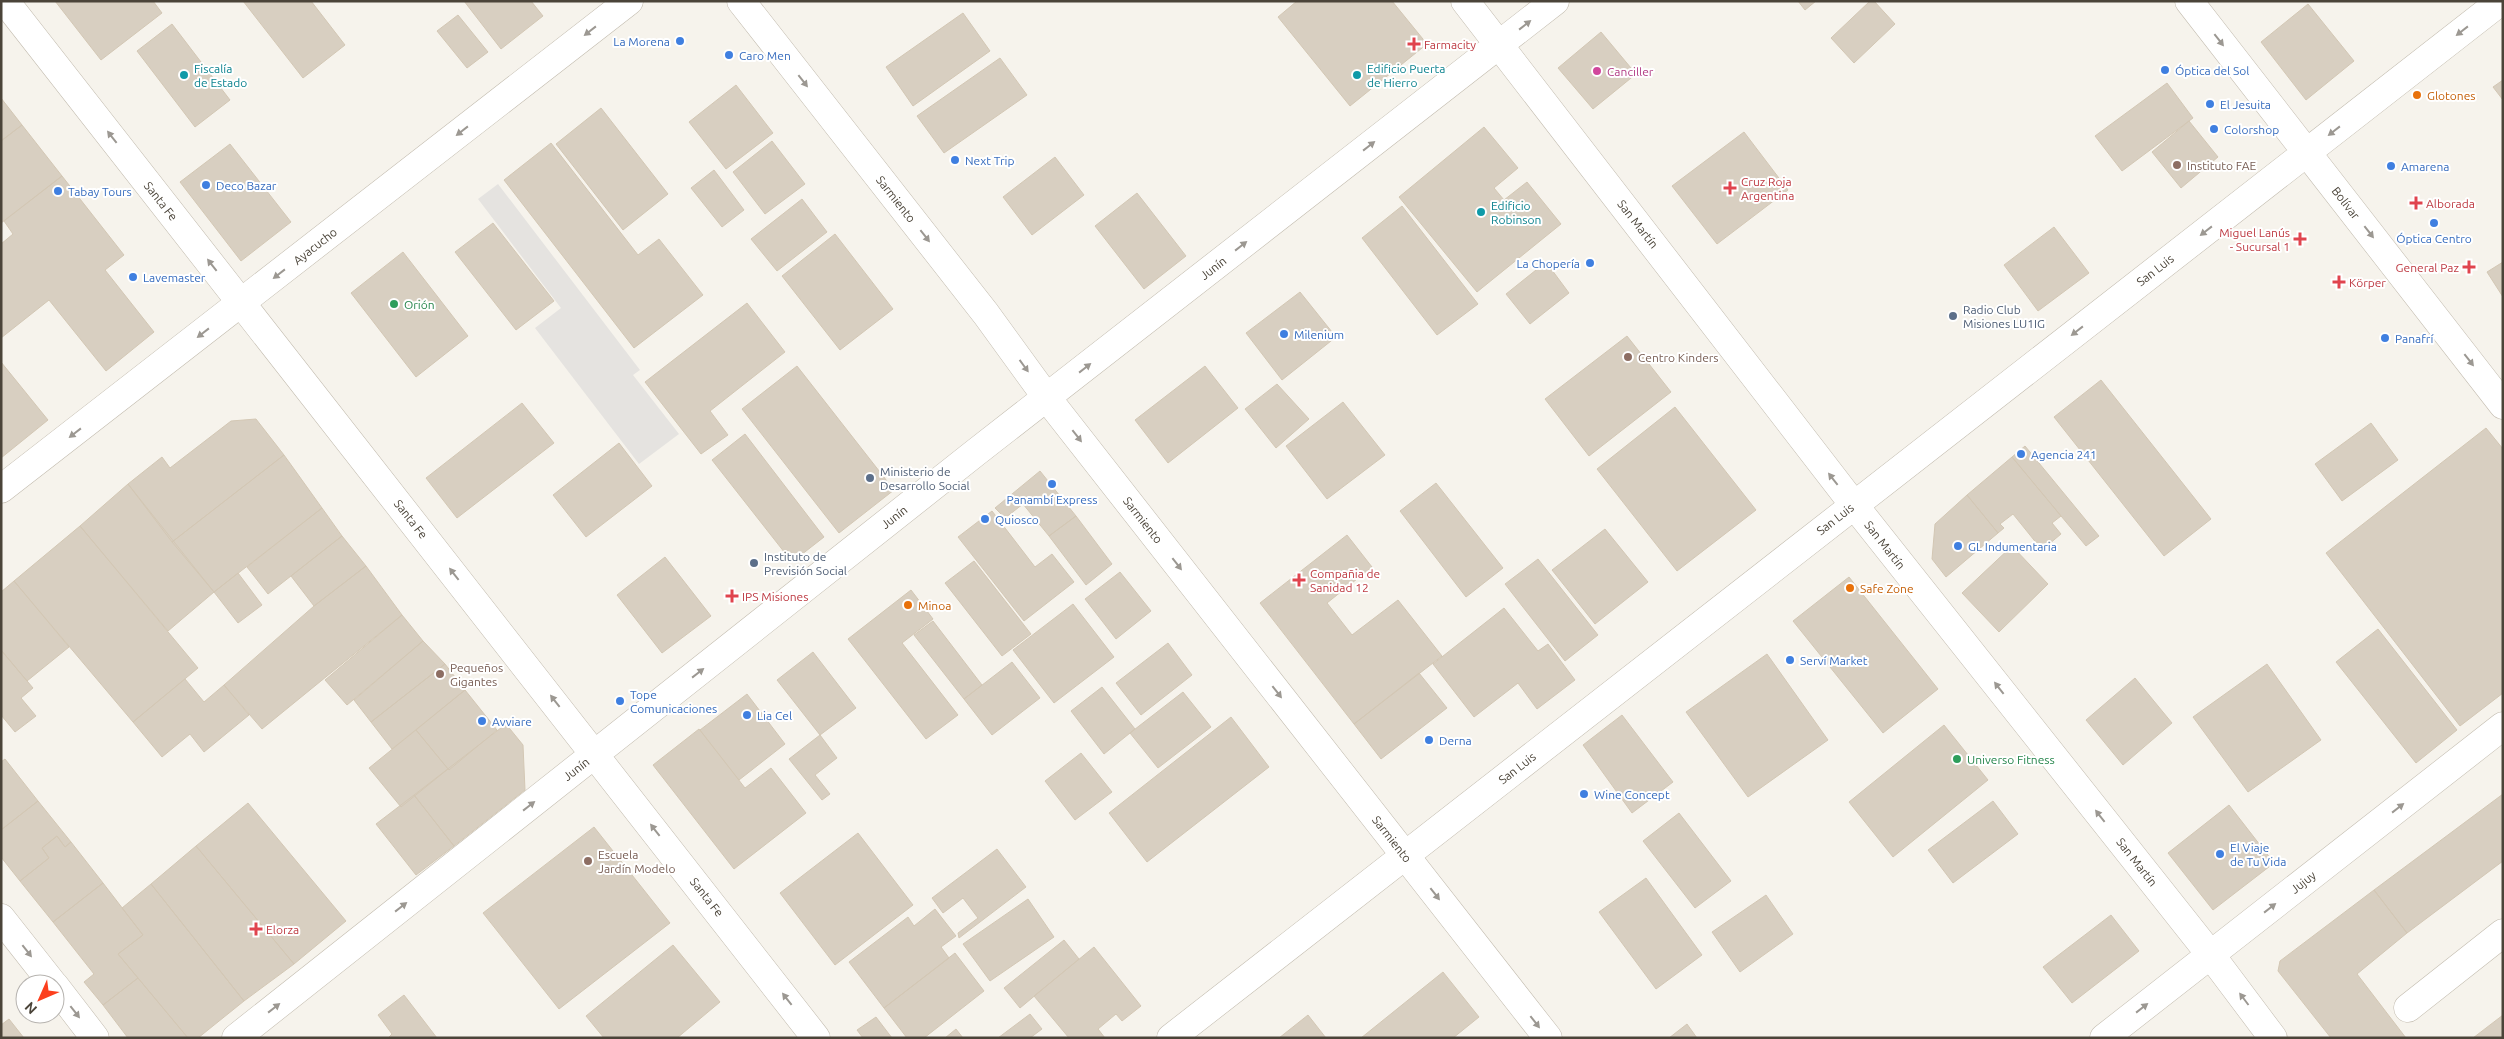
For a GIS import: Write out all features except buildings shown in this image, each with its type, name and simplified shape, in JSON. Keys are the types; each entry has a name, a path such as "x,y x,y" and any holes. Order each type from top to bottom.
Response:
{"street":[{"name":"Santa Fe","path":"5,1 816,1038"},
{"name":"Ayacucho","path":"1,490 629,1"},
{"name":"Sarmiento","path":"741,1 986,314 1047,398 1548,1038"},
{"name":"San Martín","path":"1465,1 1854,505 2210,954 2273,1038"},
{"name":"Junín","path":"236,1038 1047,398 1555,1"},
{"name":"Bolívar","path":"2189,1 2503,405"},
{"name":"San Luis","path":"1171,1038 2501,1"},
{"name":"Jujuy","path":"2104,1038 2503,726"},
{"path":"1,918 45,974"},
{"path":"2408,1008 2503,933"},
{"path":"65,999 95,1038"}],"shaded area":[{"path":"498,184 640,370 633,375 679,434 639,464 535,328 561,308 478,199"}],"place":[{"name":"La Morena","path":"680,41"},
{"name":"Farmacity","path":"1414,44"},
{"name":"Caro Men","path":"729,55"},
{"name":"Óptica del Sol","path":"2165,70"},
{"name":"Canciller","path":"1597,71"},
{"name":"Fiscalía de Estado","path":"184,75"},
{"name":"Edificio Puerta de Hierro","path":"1357,75"},
{"name":"Glotones","path":"2417,95"},
{"name":"El Jesuita","path":"2210,104"},
{"name":"Colorshop","path":"2214,129"},
{"name":"Next Trip","path":"955,160"},
{"name":"Instituto FAE","path":"2177,165"},
{"name":"Amarena","path":"2391,166"},
{"name":"Deco Bazar","path":"206,185"},
{"name":"Cruz Roja Argentina","path":"1730,188"},
{"name":"Tabay Tours","path":"58,191"},
{"name":"Alborada","path":"2416,203"},
{"name":"Edificio Robinson","path":"1481,212"},
{"name":"Óptica Centro","path":"2434,223"},
{"name":"Miguel Lanús - Sucursal 1","path":"2300,239"},
{"name":"La Chopería","path":"1590,263"},
{"name":"General Paz","path":"2469,267"},
{"name":"Lavemaster","path":"133,277"},
{"name":"Körper","path":"2339,282"},
{"name":"Orión","path":"394,304"},
{"name":"Radio Club Misiones LU1IG","path":"1953,316"},
{"name":"Milenium","path":"1284,334"},
{"name":"Panafrí","path":"2385,338"},
{"name":"Centro Kinders","path":"1628,357"},
{"name":"Agencia 241","path":"2021,454"},
{"name":"Ministerio de Desarrollo Social","path":"870,478"},
{"name":"Panambí Express","path":"1052,484"},
{"name":"Quiosco","path":"985,519"},
{"name":"GL Indumentaria","path":"1958,546"},
{"name":"Instituto de Previsión Social","path":"754,563"},
{"name":"Compañia de Sanidad 12","path":"1299,580"},
{"name":"Safe Zone","path":"1850,588"},
{"name":"IPS Misiones","path":"732,596"},
{"name":"Minoa","path":"908,605"},
{"name":"Serví Market","path":"1790,660"},
{"name":"Pequeños Gigantes","path":"440,674"},
{"name":"Tope Comunicaciones","path":"620,701"},
{"name":"Lia Cel","path":"747,715"},
{"name":"Avviare","path":"482,721"},
{"name":"Derna","path":"1429,740"},
{"name":"Universo Fitness","path":"1957,759"},
{"name":"Wine Concept","path":"1584,794"},
{"name":"El Viaje de Tu Vida","path":"2220,854"},
{"name":"Escuela Jardín Modelo","path":"588,861"},
{"name":"Elorza","path":"256,929"}]}
